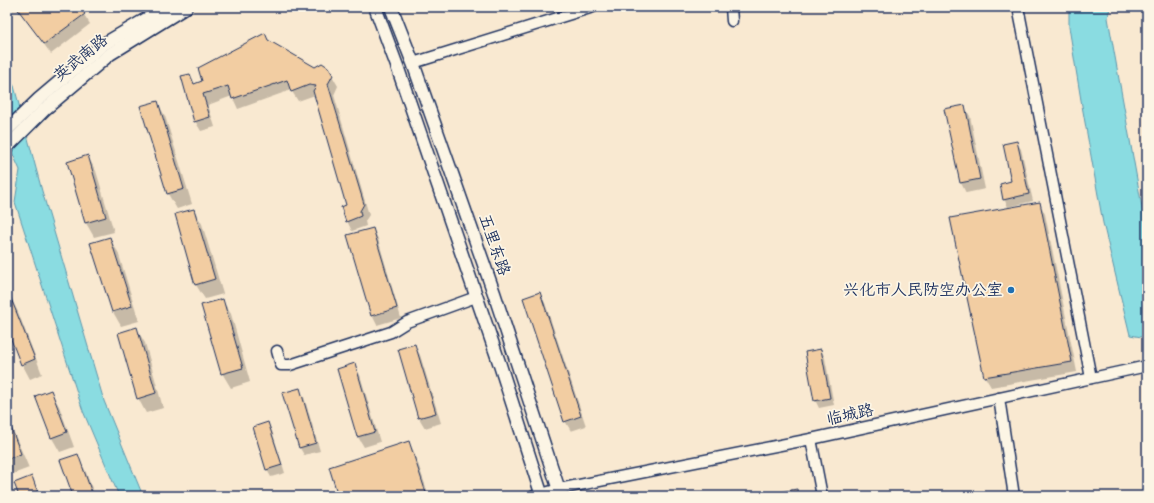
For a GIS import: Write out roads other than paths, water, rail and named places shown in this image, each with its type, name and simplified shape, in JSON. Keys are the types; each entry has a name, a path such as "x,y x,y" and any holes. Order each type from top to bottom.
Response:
{"main road":[{"name":"英武南路","path":"7,147 42,104 104,44 167,7"},
{"name":"英武南路","path":"7,130 110,54 186,7"},
{"path":"375,7 397,66 476,297 539,495"},
{"name":"五里东路","path":"391,7 413,63 494,293 560,492"}],"street":[{"path":"413,63 594,7"},
{"path":"731,7 732,21"},
{"path":"1018,7 1091,378"},
{"path":"277,351 281,365 290,365 391,332 407,322 476,297"},
{"name":"临城路","path":"539,495 560,492 811,439 1147,366"},
{"path":"999,398 1014,496"},
{"path":"811,439 822,496"}],"water":[{"path":"1069,7 1110,7 1108,18 1147,235 1147,338 1130,335 1103,223 1069,27"},
{"path":"7,75 14,86 42,191 104,401 143,496 119,496 83,411 15,202 20,170 7,141"}],"place":[{"name":"兴化市人民防空办公室","path":"1011,290"}]}
